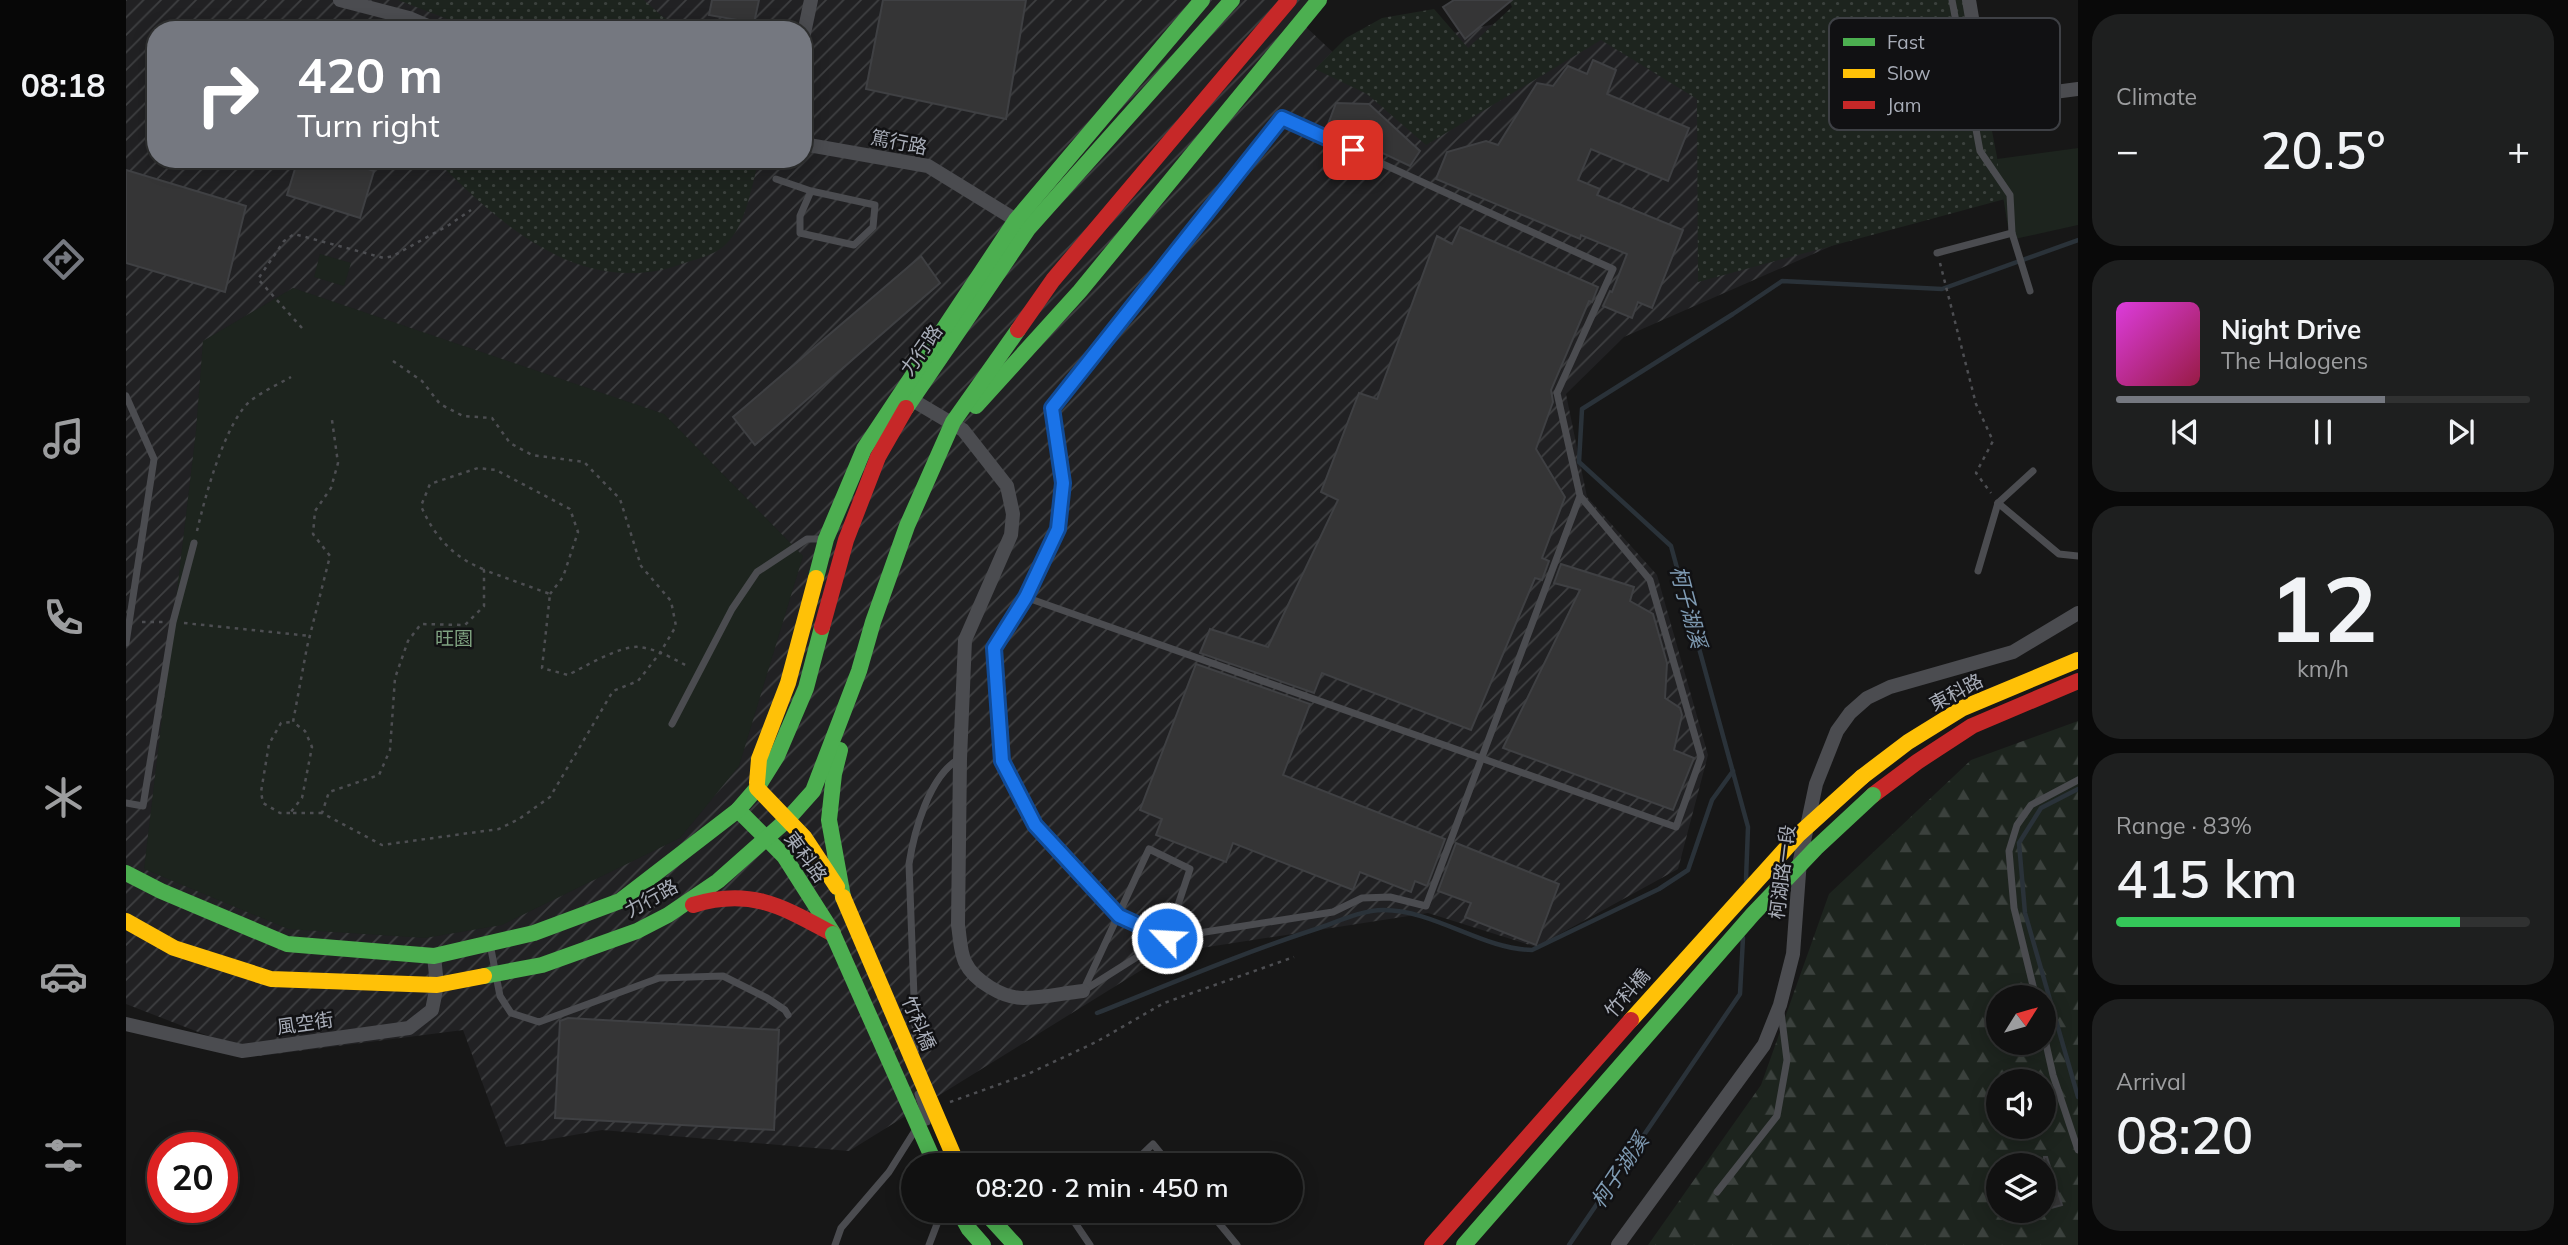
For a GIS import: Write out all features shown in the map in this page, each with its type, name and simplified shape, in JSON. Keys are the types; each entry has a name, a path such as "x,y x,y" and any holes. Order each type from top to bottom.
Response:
{"street":[{"path":"340,0 416,21"},
{"path":"807,21 811,0"},
{"name":"力行路","path":"126,873 160,891 286,944 434,956 534,933 620,901 738,810 757,788 777,756 806,688 846,540 878,457 906,396 1016,220 1202,0"},
{"name":"力行路","path":"757,788 759,759 788,683 826,540 864,449 1028,229 1232,0"},
{"name":"力行路","path":"126,922 174,948 271,979 437,985 541,965 637,931 668,915 718,881 767,839 813,791 859,671 902,538 939,453 1053,279 1289,0"},
{"name":"力行路","path":"958,426 1080,291 1319,0"},
{"path":"1969,0 1972,18"},
{"path":"2060,91 2078,89"},
{"name":"篤行路","path":"812,146 928,166 1016,220"},
{"path":"906,396 958,426 1007,486 1013,514 1011,535 965,640 958,925 965,962 973,975 986,986 1020,998 1083,991"},
{"name":"柯湖路一段","path":"1618,1245 1765,1045 1780,1005 1793,954 1800,860 1816,784 1837,731 1850,713 1867,698 1890,687 2013,652 2078,613"},
{"name":"東科路","path":"1862,777 1908,742 1963,708 2078,660"},
{"path":"842,897 829,820 834,774 859,671"},
{"name":"東科路","path":"1464,1245 1753,914 1816,848 1873,795 1972,726 2078,681"},
{"name":"竹科橋","path":"1432,1245 1733,905 1799,834 1862,777"},
{"name":"東科路","path":"757,788 804,836 842,897"},
{"name":"東科路","path":"738,810 783,856 833,934"},
{"path":"668,915 701,902 726,897 752,897 784,908 833,934 930,1153"},
{"name":"竹科橋","path":"842,897 952,1153"},
{"name":"風空街","path":"126,1024 242,1051 409,1028 432,1010 437,985 434,956"},
{"path":"966,1223 984,1245"},
{"path":"995,1223 1015,1245"}],"lane":[{"path":"1952,0 1955,18"},
{"path":"1026,597 1676,827 1701,757 1650,580 1580,496 1557,393 1613,270 1282,118 1052,408 1063,483 1058,529 1026,597 994,648 1002,761 1035,825 1119,916 1167,938"},
{"path":"1976,130 1980,152 2010,195 2012,233 2030,291"},
{"path":"776,179 811,191 875,205 873,227 854,245 800,233 800,216 811,191"},
{"path":"1937,253 2012,233"},
{"path":"126,396 154,459 126,643"},
{"path":"1978,571 1998,503 2033,471"},
{"path":"1083,991 1167,938 1333,912 1362,898 1390,897 1426,906 1580,496"},
{"path":"1998,503 2059,554 2078,556"},
{"path":"672,724 732,609 757,572 807,539 826,540"},
{"path":"126,803 143,806 173,622 194,543"},
{"path":"939,1153 917,1090 909,864 913,836 934,786 950,764 960,759"},
{"path":"2033,985 2014,908 2009,851 2017,825 2031,805 2078,780"},
{"path":"1083,991 1150,849 1190,869 1167,938"},
{"path":"489,943 500,996 511,1013 539,1022 659,978 723,976 767,998 788,1015"},
{"path":"1717,1192 1777,1116 1787,1060 1780,1005"},
{"path":"2049,1055 2078,1150"},
{"path":"835,1245 841,1228 889,1172 924,1115"},
{"path":"1144,1153 1153,1144 1160,1153"},
{"path":"929,1245 937,1223"},
{"path":"1075,1223 1090,1245"},
{"path":"1219,1223 1237,1245"}],"path":[{"path":"302,328 258,279 284,241 294,234 384,258 404,250 471,210"},
{"path":"1937,253 1976,404 1993,441 1976,472 1998,503"},
{"path":"290,813 302,799 313,747 305,731 293,722 281,723 269,744 261,792 263,803 280,813 290,813 322,813 382,845 499,829 519,819 550,797 613,691 638,681 660,653 676,626 671,601 641,566 620,499 584,462 532,455 510,443 492,418 463,416 440,404 422,381 393,361"},
{"path":"194,543 204,500 232,427 248,403 291,377"},
{"path":"293,722 310,636 330,556 313,534 315,511 331,488 338,463 332,420"},
{"path":"550,594 465,562 431,529 421,506 430,484 478,468 496,470 570,509 578,532 563,578 550,594 542,668 568,675 636,646 660,653 699,672"},
{"path":"322,813 329,792 379,775 390,750 395,678 408,641 421,624 465,625 484,606 484,570"},
{"path":"131,622 173,622 310,636"},
{"path":"924,1115 1028,1074 1096,1042 1164,1003 1294,957"}],"shaded area":[{"path":"126,0 1328,0 1306,27 1338,57 1610,0 1829,110 1829,130 1869,130 1975,183 1624,337 1566,394 1587,497 1657,575 1708,755 1678,869 1536,947 1428,913 1169,953 849,1151 602,1130 506,1147 463,1030 260,1056 126,1004"}],"green space":[{"path":"398,0 644,0 671,21 453,21"},
{"path":"1509,0 1967,0 1970,18 1829,18 1829,130 1992,130 2005,199 1698,282 1697,99 1601,40 1426,145 1367,94 1315,69 1346,38 1382,18 1434,9 1468,48 1512,7"},
{"path":"2078,148 2078,225 2010,240 1997,159"},
{"path":"444,168 757,168 744,215 727,243 704,257 642,273 608,272 575,263 544,249 514,230"},
{"path":"320,254 351,263 344,286 314,277"},
{"name":"旺園","path":"293,288 664,414 803,556 739,766 680,838 502,925 425,938 288,929 144,869 196,431 203,341"},
{"path":"2078,721 2078,1245 1648,1245 1761,1085 1829,894 1971,760"}],"building":[{"path":"712,0 759,0 754,21 709,15"},
{"path":"883,0 1026,0 1006,119 866,89"},
{"path":"1454,0 1512,0 1465,39 1443,7"},
{"path":"1593,60 1616,70 1607,94 1689,128 1668,181 1591,149 1578,180 1600,189 1597,195 1683,230 1652,308 1638,302 1632,318 1603,306 1610,291 1612,292 1627,254 1581,235 1580,239 1436,179 1447,152 1486,141 1498,145 1537,83 1553,86 1568,66 1587,74"},
{"path":"1336,103 1369,104 1420,151 1410,166 1327,127"},
{"path":"295,168 365,168 374,171 360,218 287,195"},
{"path":"126,170 246,206 225,292 126,263"},
{"path":"1460,227 1598,287 1592,302 1589,301 1551,390 1553,402 1536,449 1565,497 1542,558 1549,561 1542,580 1535,578 1471,730 1322,673 1314,693 1200,653 1210,629 1268,647 1338,500 1321,492 1359,393 1377,399 1437,236 1452,244"},
{"path":"921,256 940,283 755,445 733,417"},
{"path":"1561,564 1634,587 1630,601 1653,614 1667,663 1665,698 1680,708 1682,715 1674,750 1694,758 1673,810 1503,748 1580,590 1554,583"},
{"path":"1196,664 1310,704 1283,775 1445,839 1427,886 1415,881 1411,892 1360,872 1353,890 1233,843 1226,862 1156,835 1162,819 1140,810"},
{"path":"1456,843 1559,884 1536,945 1465,917 1471,903 1438,891"},
{"path":"568,1018 779,1030 774,1130 555,1118 560,1021"},
{"path":"2056,1186 2062,1205 2056,1207"}],"waterway":[{"name":"柯子湖溪","path":"1746,880 1748,827 1671,546 1579,462 1582,409 1782,281 1942,289 2078,240"},
{"path":"1097,1013 1261,948 1367,912 1383,910 1421,916 1495,943 1532,950 1659,889 1688,870 1712,800 1733,771"},
{"path":"2078,789 2041,808 2019,843 2025,913 2078,1097"},
{"name":"柯子湖溪","path":"1569,1245 1740,994 1743,938"}],"traffic: fast":[{"path":"816,578 826,539 864,449 1016,220 1202,0"},
{"path":"906,408 1028,229 1232,0"},
{"path":"976,406 1080,291 1319,0"},
{"path":"484,976 542,965 637,931 668,915 718,881 788,819 813,791 859,671 873,622 907,526 953,422 1018,330"},
{"path":"126,873 161,891 287,944 434,956 534,933 620,901 738,810 757,788 777,756 806,688 822,627"},
{"path":"840,750 834,774 829,820 843,897"},
{"path":"1464,1245 1753,914 1816,848 1873,795"},
{"path":"738,810 784,856 833,933"},
{"path":"833,934 930,1153"},
{"path":"966,1223 983,1245"},
{"path":"995,1223 1015,1245"}],"traffic: slow":[{"path":"757,783 759,759 788,683 816,578"},
{"path":"1862,777 1908,742 1963,708 2078,660"},
{"path":"1631,1020 1799,834 1862,777"},
{"path":"757,788 804,837 837,887"},
{"path":"843,897 952,1153"},
{"path":"126,921 174,948 271,979 437,985 484,976"}],"traffic: jam":[{"path":"1018,330 1053,280 1289,0"},
{"path":"822,627 846,540 878,457 906,408"},
{"path":"1873,795 1972,726 2078,681"},
{"path":"693,905 732,898 750,899 782,908 833,934"},
{"path":"1432,1245 1631,1020"}],"route":[{"path":"1167,938 1119,916 1035,825 1002,761 994,648 1026,597 1058,529 1063,483 1052,408 1282,118 1353,150"}]}
